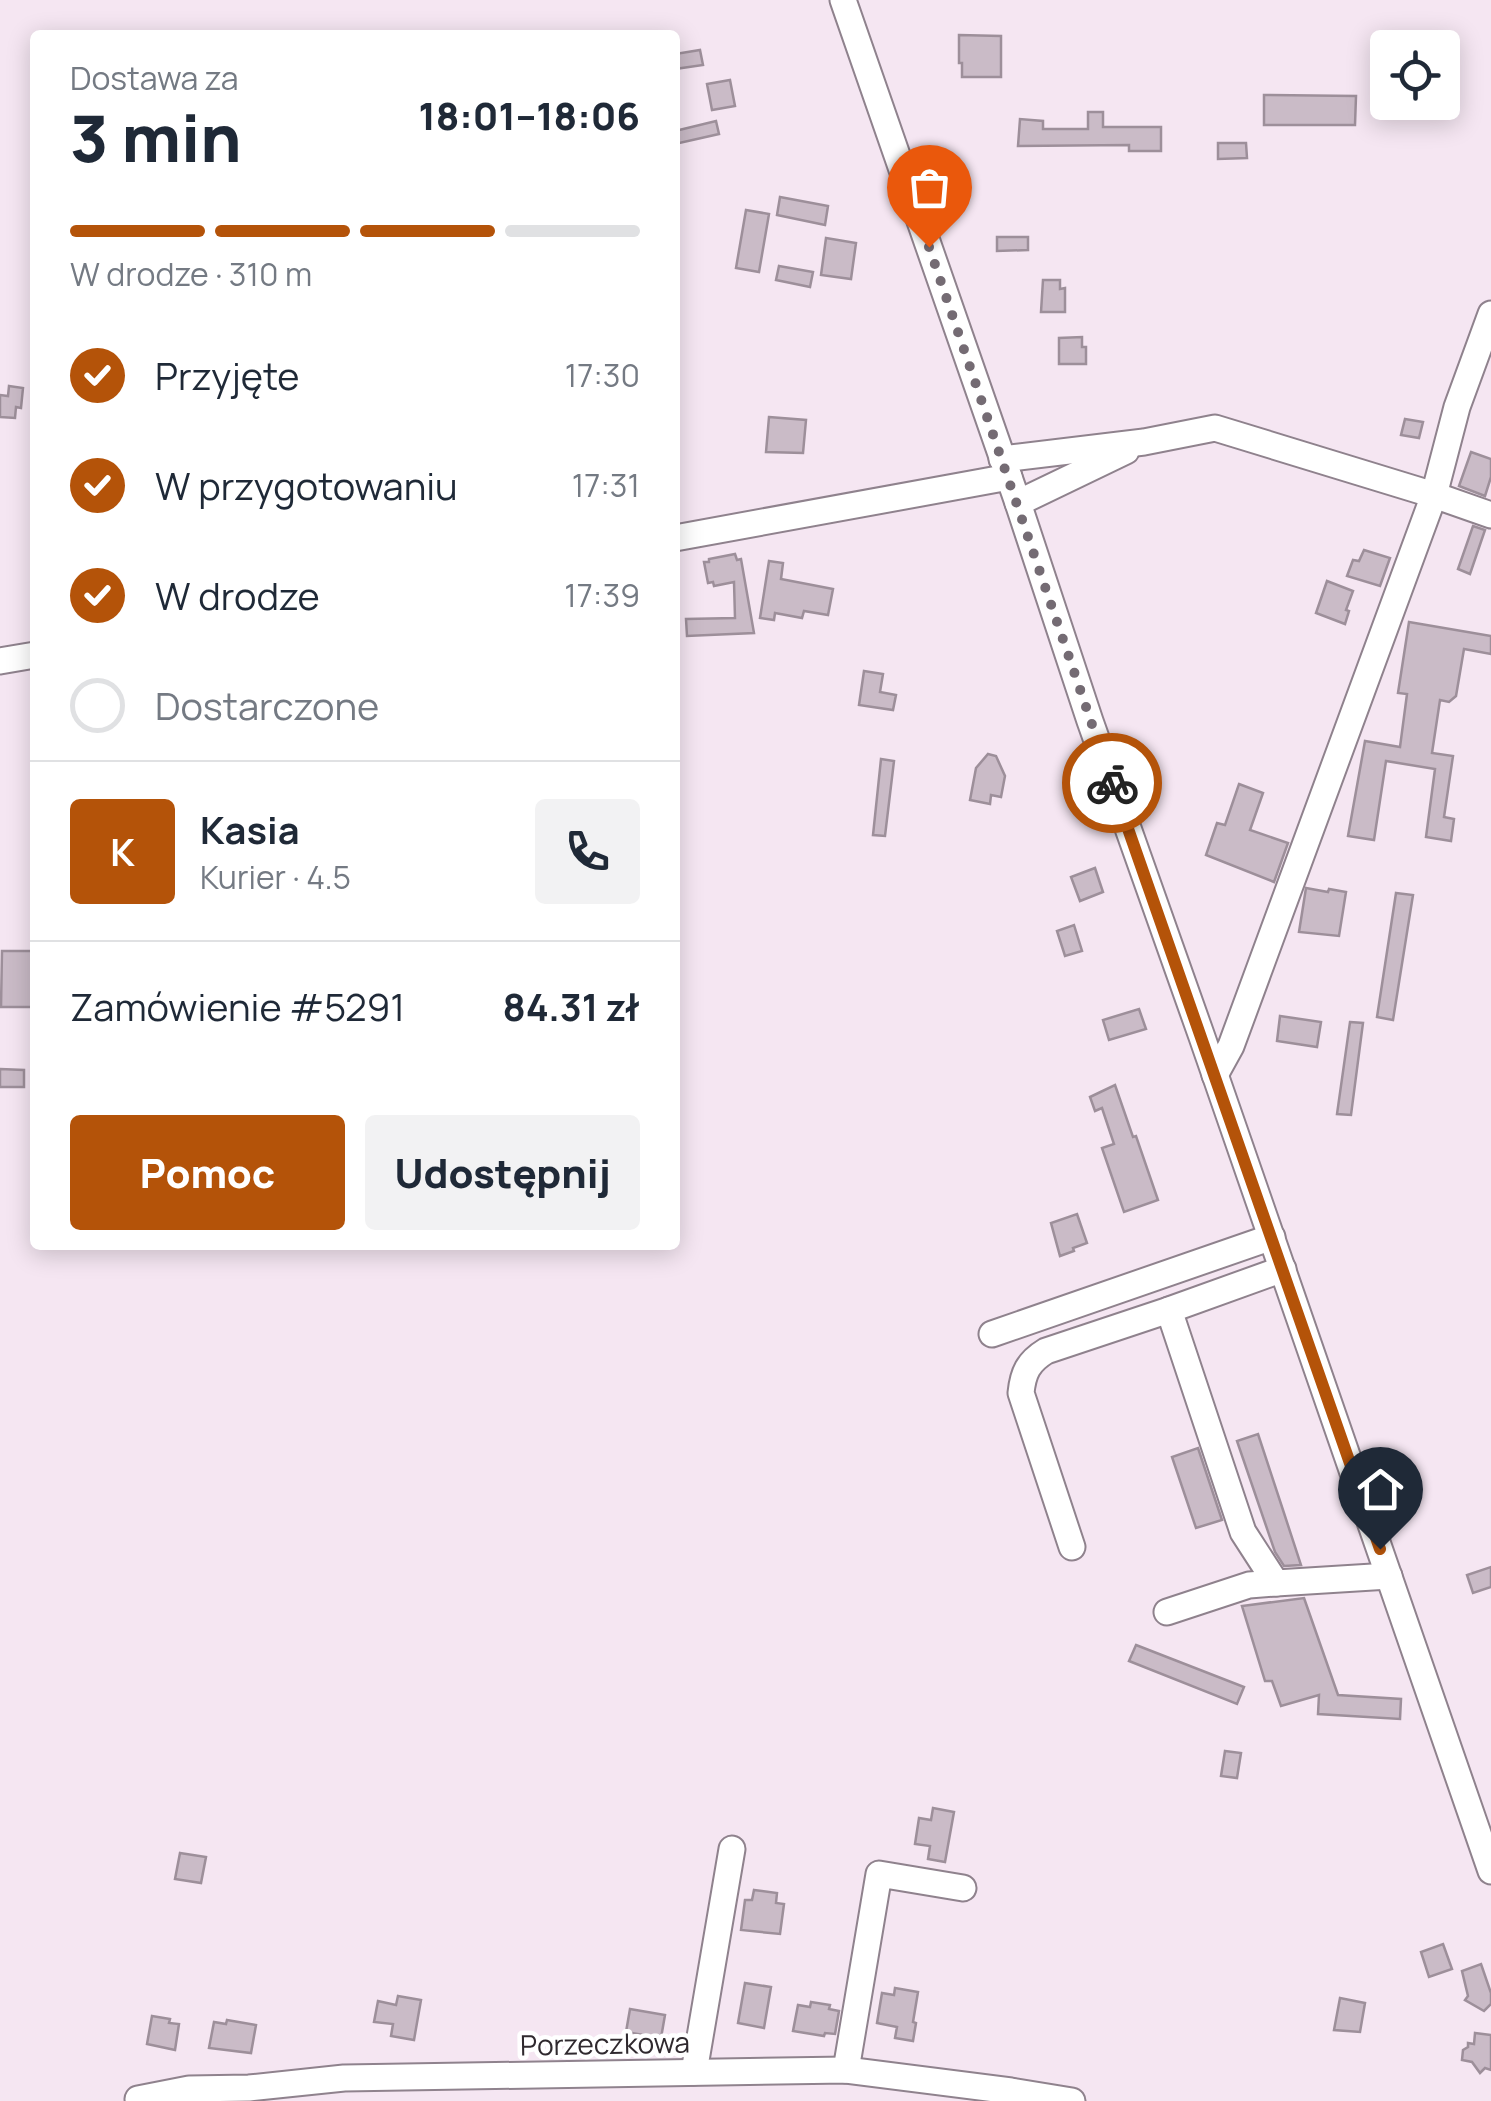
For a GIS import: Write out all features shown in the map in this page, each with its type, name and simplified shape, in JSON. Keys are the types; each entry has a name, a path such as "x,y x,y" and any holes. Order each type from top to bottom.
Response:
{"street":[{"path":"843,0 1491,1871"},
{"path":"1215,1075 1231,1046 1434,495 1457,408 1491,314"},
{"path":"680,537 1215,428 1491,515"},
{"path":"1018,503 1144,442"},
{"path":"0,661 30,656"},
{"path":"1072,1547 1022,1394 1023,1374 1032,1360 1046,1351 1169,1310 1277,1251"},
{"path":"992,1334 1277,1251"},
{"path":"1169,1310 1243,1532 1276,1583"},
{"path":"1167,1612 1250,1585 1389,1576"},
{"path":"694,2072 732,1849"},
{"path":"846,2070 878,1874 963,1888"},
{"name":"Porzeczkowa","path":"138,2099 188,2090 248,2094 344,2078 846,2070 1072,2101"},
{"path":"885,2101 889,2075"}],"building":[{"path":"959,35 1001,36 1001,77 962,77"},
{"path":"700,50 703,65 680,68 680,53"},
{"path":"730,80 735,106 712,110 707,84"},
{"path":"1264,95 1356,96 1355,125 1264,125"},
{"path":"1088,112 1103,112 1103,127 1161,127 1161,151 1129,151 1129,145 1018,146 1020,119 1043,121 1043,129 1088,129"},
{"path":"716,121 719,134 680,143 680,130"},
{"path":"1218,143 1246,143 1247,158 1218,159"},
{"path":"780,197 828,206 825,225 777,215"},
{"path":"746,210 769,214 759,272 736,268"},
{"path":"997,237 1028,237 1028,250 997,251"},
{"path":"826,238 856,243 851,279 821,275"},
{"path":"779,266 813,272 810,287 776,280"},
{"path":"1043,280 1060,280 1060,289 1065,288 1065,312 1041,312"},
{"path":"1082,337 1086,364 1059,364 1059,338"},
{"path":"9,386 23,388 21,408 16,407 15,418 0,417 0,395 8,396"},
{"path":"769,417 806,420 803,453 766,452"},
{"path":"1405,419 1423,422 1419,438 1401,435"},
{"path":"1471,452 1491,459 1485,496 1459,486"},
{"path":"1473,526 1485,530 1470,574 1458,569"},
{"path":"1364,550 1390,558 1380,586 1347,576 1353,560 1359,561"},
{"path":"735,554 737,560 741,559 754,633 687,636 686,619 735,618 734,582 714,586 713,582 708,583 704,562"},
{"path":"769,561 783,563 781,579 833,589 828,615 804,611 802,618 775,613 774,620 760,618"},
{"path":"1327,581 1353,591 1345,624 1316,613"},
{"path":"1409,622 1491,636 1491,654 1464,649 1456,696 1449,702 1440,700 1432,753 1453,756 1444,817 1454,819 1451,841 1426,837 1435,769 1386,761 1374,840 1348,836 1365,741 1400,747 1407,694 1398,693"},
{"path":"864,671 883,674 880,692 896,695 893,710 859,705"},
{"path":"988,754 996,756 1005,776 1001,797 991,795 990,804 970,800 976,768"},
{"path":"881,759 894,761 885,836 873,835"},
{"path":"1239,784 1263,793 1250,830 1288,843 1274,882 1206,855 1217,823 1225,825"},
{"path":"1095,868 1103,892 1080,901 1071,877"},
{"path":"1306,888 1346,892 1339,936 1299,932"},
{"path":"1396,893 1413,895 1393,1020 1377,1017"},
{"path":"1074,925 1082,951 1065,956 1057,931"},
{"path":"2,951 30,951 30,1007 1,1007"},
{"path":"1139,1009 1146,1029 1109,1040 1103,1020"},
{"path":"1280,1016 1321,1022 1317,1047 1277,1041"},
{"path":"1350,1022 1363,1023 1351,1115 1337,1114"},
{"path":"0,1069 24,1070 24,1087 0,1087"},
{"path":"1115,1085 1158,1200 1124,1212 1102,1148 1114,1144 1102,1108 1095,1111 1090,1097"},
{"path":"1077,1214 1087,1243 1060,1256 1051,1223"},
{"path":"1258,1434 1301,1565 1284,1566 1275,1552 1237,1441"},
{"path":"1198,1448 1222,1520 1196,1528 1172,1457"},
{"path":"1491,1567 1491,1587 1473,1593 1467,1575"},
{"path":"1304,1598 1338,1695 1401,1699 1400,1719 1318,1714 1319,1695 1281,1706 1272,1681 1265,1681 1242,1606"},
{"path":"1136,1645 1244,1687 1237,1704 1129,1661"},
{"path":"1225,1751 1241,1753 1237,1778 1221,1776"},
{"path":"933,1808 954,1812 945,1862 928,1859 930,1846 915,1844 919,1818 931,1820"},
{"path":"180,1853 206,1857 201,1883 175,1879"},
{"path":"754,1890 777,1893 776,1903 784,1904 780,1934 741,1930 745,1900 752,1900"},
{"path":"1443,1944 1452,1969 1429,1977 1421,1952"},
{"path":"1481,1964 1491,1993 1491,2004 1484,2011 1465,2000 1468,1996 1462,1971"},
{"path":"745,1983 771,1987 764,2028 738,2023"},
{"path":"895,1988 918,1992 913,2041 895,2038 897,2027 877,2023 882,1993 894,1995"},
{"path":"398,1996 421,2000 414,2040 391,2036 393,2024 374,2022 378,2001 396,2005"},
{"path":"1340,1998 1365,2003 1360,2032 1334,2030"},
{"path":"811,2002 839,2011 835,2034 793,2031 798,2005 810,2007"},
{"path":"630,2009 665,2015 661,2038 626,2032"},
{"path":"152,2016 179,2024 175,2050 147,2044"},
{"path":"227,2020 256,2025 251,2053 209,2048 214,2022 226,2024"},
{"path":"1475,2033 1491,2035 1491,2070 1485,2068 1480,2073 1472,2062 1462,2060 1468,2043 1474,2044"}],"way so far":[{"path":"929,247 1112,783"}],"route":[{"path":"1112,783 1380,1549"}]}
